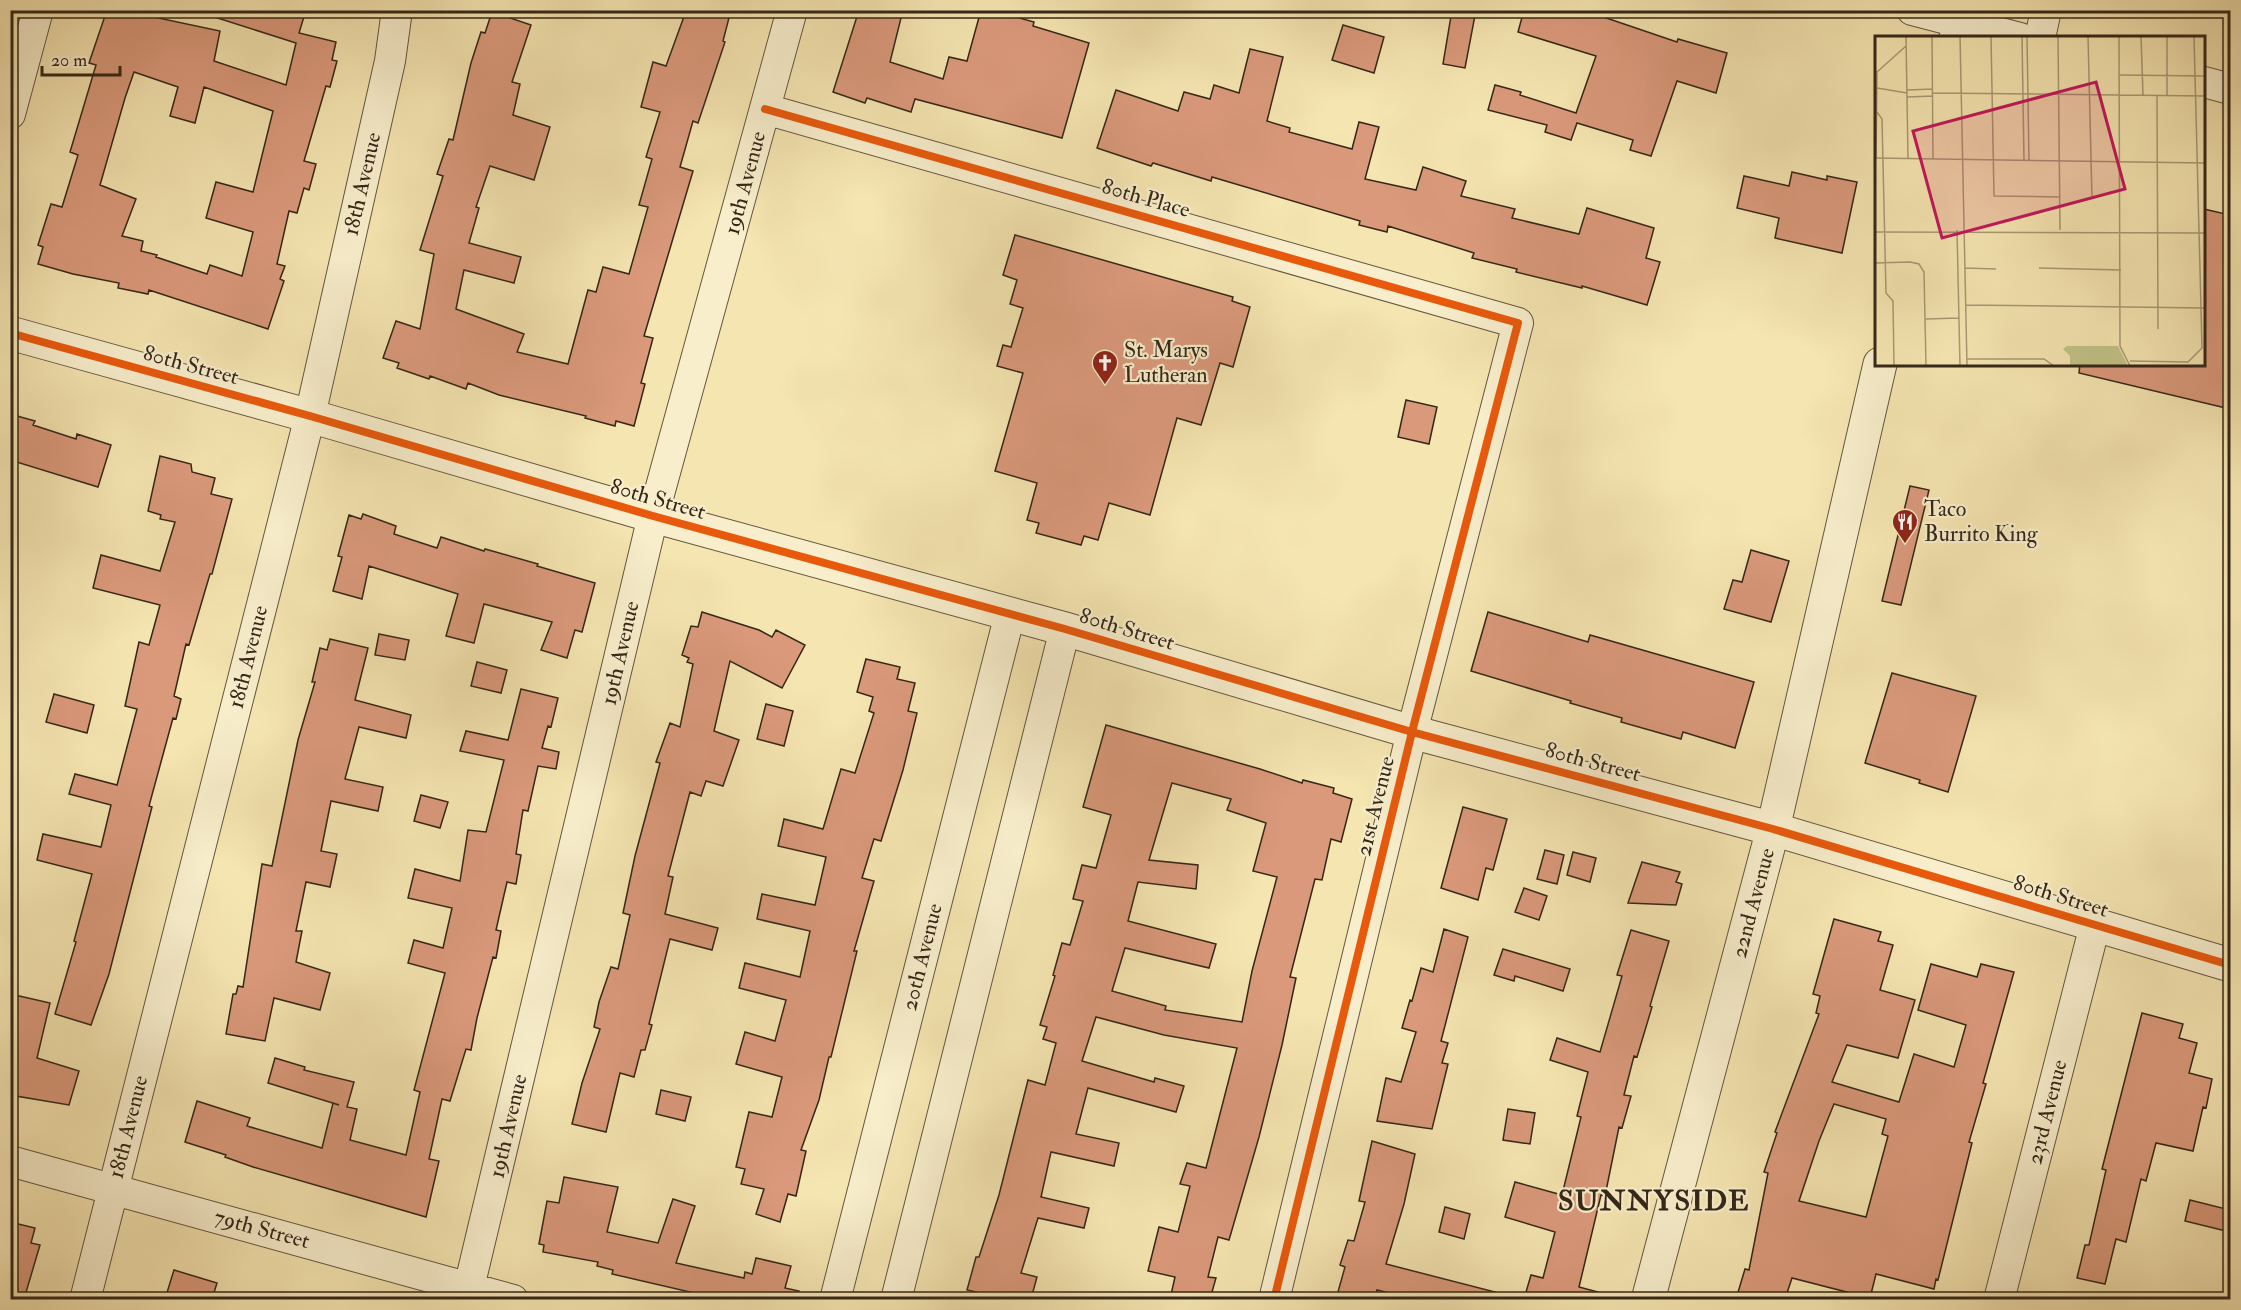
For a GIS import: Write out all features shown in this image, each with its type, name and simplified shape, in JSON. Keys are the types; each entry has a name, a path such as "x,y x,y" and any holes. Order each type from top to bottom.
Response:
{"street":[{"path":"10,114 38,10"},
{"name":"18th Avenue","path":"86,1299 309,416 390,61 397,10"},
{"name":"19th Avenue","path":"468,1293 653,516 792,10"},
{"path":"1912,10 2011,36"},
{"path":"2040,36 2046,10"},
{"path":"2205,82 2230,89"},
{"name":"80th Place","path":"765,109 1518,323"},
{"name":"21st Avenue","path":"1274,1299 1412,732 1518,323"},
{"name":"80th Street","path":"10,333 309,416 653,516 1065,629 1412,732 1773,829 2230,965"},
{"name":"22nd Avenue","path":"1648,1299 1773,829 1880,366"},
{"name":"20th Avenue","path":"835,1299 1010,614"},
{"path":"896,1299 1065,629"},
{"name":"23rd Avenue","path":"1999,1299 2095,925"},
{"name":"79th Street","path":"10,1161 113,1188 468,1293 513,1299"}],"building":[{"path":"107,10 151,10 149,16 220,31 214,61 286,85 296,43 208,15 209,10 306,10 299,33 336,42 332,60 337,61 330,87 326,86 304,161 316,164 309,190 304,188 297,213 289,211 277,264 285,266 280,279 284,281 268,329 149,290 148,294 118,288 119,283 38,264 43,247 38,245 51,204 62,207 78,155 70,152 96,65 89,63","holes":["134,72 178,87 170,116 195,123 204,87 273,111 253,192 216,182 206,218 253,232 242,276 210,265 207,274 141,251 143,241 122,236 136,199 100,185"]},
{"path":"731,10 723,41 725,42 698,123 693,121 680,167 693,171 644,336 653,338 641,383 645,384 634,426 616,421 615,426 585,418 586,416 499,395 468,383 466,389 430,376 429,379 397,368 399,363 383,358 396,321 420,329 434,254 420,250 443,176 437,174 449,139 453,140 471,63 481,32 485,33 492,12 531,25 512,82 520,84 513,115 550,127 534,180 490,166 476,207 479,208 469,243 521,257 514,283 464,270 456,309 524,334 517,352 568,364 588,290 596,292 603,267 629,274 648,207 639,205 652,159 646,157 660,112 641,107 653,62 666,66 686,11"},
{"path":"859,10 903,10 890,62 943,79 949,57 967,61 981,10 990,10 1034,22 1033,26 1089,43 1062,138 915,99 911,112 867,98 865,103 833,92"},
{"path":"1452,10 1476,10 1465,68 1443,64"},
{"path":"1524,10 1583,10 1677,42 1678,39 1727,53 1716,93 1677,81 1651,156 1630,150 1633,140 1577,123 1571,140 1545,132 1547,125 1488,110 1495,85 1521,92 1520,95 1576,113 1596,56 1518,32"},
{"path":"1343,25 1384,37 1374,73 1332,60"},
{"path":"1250,49 1283,57 1267,121 1290,128 1289,132 1352,149 1359,122 1379,127 1365,179 1416,190 1423,167 1466,181 1461,196 1515,209 1512,218 1579,234 1587,208 1654,228 1646,258 1660,262 1647,305 1582,286 1582,288 1516,272 1517,269 1472,258 1474,253 1388,226 1387,232 1359,225 1360,221 1212,177 1211,181 1153,163 1151,166 1097,148 1116,90 1178,111 1184,92 1210,99 1214,85 1239,93"},
{"path":"1792,172 1827,180 1827,176 1857,182 1842,253 1775,238 1779,218 1737,208 1744,176 1789,186"},
{"path":"2205,209 2230,215 2230,409 2079,373 2080,366 2205,366"},
{"name":"St. Marys Lutheran","path":"1015,235 1233,297 1232,301 1250,307 1233,367 1220,363 1201,425 1177,418 1150,515 1109,503 1098,540 1084,536 1081,545 1036,533 1039,523 1027,520 1037,483 995,471 1023,373 997,366 1003,345 1011,347 1023,308 1010,304 1017,280 1003,275"},
{"path":"1406,400 1437,407 1429,444 1398,437"},
{"path":"10,414 35,421 33,425 76,439 77,434 111,445 98,487 10,460"},
{"path":"160,456 191,464 192,472 215,478 211,494 232,499 212,574 210,574 189,645 186,644 174,696 181,699 176,719 173,718 149,806 152,807 109,974 91,1025 55,1014 76,942 74,941 92,874 37,860 43,834 101,847 111,805 69,794 75,774 117,785 137,709 125,706 139,642 149,645 160,605 93,588 101,555 160,571 175,522 160,519 161,515 148,511"},
{"name":"Taco Burrito King","path":"1910,486 1929,490 1901,605 1882,601"},
{"path":"363,514 396,526 394,534 437,548 441,537 484,551 485,549 538,564 537,566 595,583 582,632 575,630 567,658 541,650 552,622 484,604 474,643 446,636 458,594 369,566 362,599 333,591 342,557 338,556 349,515 361,519"},
{"path":"1751,550 1789,561 1771,622 1724,609 1733,580 1742,582"},
{"path":"702,612 759,630 772,637 776,630 805,645 782,688 730,661 714,731 739,740 723,786 706,781 701,796 690,792 668,876 673,877 665,914 718,928 712,950 670,939 649,1024 652,1025 645,1050 641,1050 634,1077 620,1073 606,1132 572,1124 582,1083 600,1029 594,1027 599,1002 611,967 618,969 630,915 623,913 635,856 660,763 656,762 670,723 680,727 693,664 687,662 689,658 682,655 691,626 698,627"},
{"path":"1488,612 1588,642 1590,635 1754,682 1735,748 1683,732 1681,739 1621,722 1622,718 1471,671"},
{"path":"379,634 409,640 405,660 375,655"},
{"path":"330,639 368,648 355,700 411,715 406,738 359,727 345,779 383,787 378,811 331,801 321,851 337,854 330,887 306,882 296,931 302,931 296,962 330,973 320,1010 274,998 265,1041 226,1034 233,994 236,994 238,986 243,987 262,864 272,866 298,740 315,682 312,682 320,648 327,650"},
{"path":"866,659 900,667 897,679 915,683 908,711 917,713 903,770 881,841 874,839 862,878 874,881 854,951 857,951 831,1057 829,1057 819,1100 801,1150 806,1151 796,1196 788,1194 780,1222 756,1214 764,1189 741,1184 745,1169 736,1167 749,1112 772,1117 782,1077 736,1064 745,1032 775,1041 786,1000 739,988 745,963 800,977 810,931 757,919 762,894 815,905 826,857 778,846 784,819 823,829 841,769 855,773 874,713 869,711 873,697 857,692"},
{"path":"477,662 507,670 501,693 471,686"},
{"path":"1892,673 1976,696 1948,792 1919,783 1920,780 1865,763"},
{"path":"521,689 558,698 551,727 548,726 542,748 559,752 556,769 538,766 528,811 523,810 516,854 521,855 516,884 507,882 496,930 501,931 496,958 493,957 471,1050 466,1049 450,1101 442,1099 429,1159 439,1161 426,1217 253,1167 225,1157 226,1155 185,1142 197,1101 250,1118 247,1126 322,1148 333,1103 268,1083 275,1058 305,1067 304,1070 354,1082 347,1107 357,1109 350,1140 406,1155 420,1092 414,1090 445,973 408,963 414,940 443,948 452,908 408,898 415,869 460,881 468,830 486,832 504,760 460,751 466,731 508,740"},
{"path":"54,694 94,705 87,733 46,722"},
{"path":"766,704 793,711 784,746 757,739"},
{"path":"1106,725 1302,783 1303,780 1334,788 1333,793 1352,799 1341,842 1331,839 1322,880 1315,879 1290,977 1296,978 1259,1137 1229,1240 1218,1237 1208,1277 1216,1278 1210,1299 1170,1299 1175,1277 1148,1271 1159,1227 1178,1232 1190,1186 1180,1184 1187,1163 1206,1168 1237,1048 1164,1035 1096,1017 1082,1061 1154,1082 1155,1078 1184,1086 1176,1112 1088,1088 1076,1134 1119,1143 1114,1166 1051,1152 1041,1197 1089,1208 1084,1228 1038,1218 1021,1273 1037,1277 1031,1299 1019,1299 995,1293 994,1296 967,1290 976,1257 979,1257 999,1195 1028,1080 1045,1085 1056,1043 1043,1039 1047,1027 1040,1025 1062,943 1070,945 1083,901 1073,899 1082,865 1096,868 1111,815 1083,807","holes":["1172,783 1231,799 1227,810 1266,823 1253,871 1277,877 1252,971 1242,1022 1165,1010 1166,1006 1112,991 1125,948 1209,968 1216,944 1128,921 1138,882 1196,889 1198,865 1149,860"]},
{"path":"421,795 448,802 440,828 414,821"},
{"path":"1463,807 1507,819 1493,870 1486,868 1478,900 1441,888"},
{"path":"1545,850 1564,855 1557,884 1537,879"},
{"path":"1573,852 1596,858 1590,882 1567,875"},
{"path":"1642,862 1680,872 1676,882 1682,884 1676,905 1628,903"},
{"path":"1524,888 1547,896 1539,920 1515,912"},
{"path":"1834,919 1881,932 1878,941 1893,945 1880,990 1915,1000 1898,1058 1847,1045 1832,1082 1899,1102 1914,1054 1954,1067 1966,1025 1918,1010 1931,964 1977,977 1981,964 2014,972 1983,1083 1986,1084 1969,1142 1972,1143 1934,1289 1876,1274 1870,1298 1792,1278 1785,1299 1736,1299 1745,1269 1749,1270 1768,1173 1764,1172 1777,1133 1775,1132 1819,1014 1816,1013 1820,996 1813,994","holes":["1834,1104 1886,1119 1882,1134 1888,1136 1866,1217 1799,1201"]},
{"path":"1444,929 1468,937 1441,1041 1448,1043 1442,1063 1448,1064 1432,1129 1377,1121 1386,1078 1401,1082 1416,1032 1402,1028 1421,968 1433,972"},
{"path":"1631,930 1669,941 1637,1057 1634,1056 1624,1095 1631,1096 1622,1128 1619,1127 1605,1196 1601,1195 1579,1287 1598,1292 1597,1299 1524,1299 1531,1275 1543,1278 1555,1232 1505,1217 1515,1182 1562,1195 1581,1117 1577,1116 1588,1072 1550,1060 1557,1038 1600,1052 1622,976 1617,975"},
{"path":"1503,949 1570,969 1563,991 1515,976 1514,981 1494,975"},
{"path":"15,995 50,1003 37,1058 79,1071 69,1105 10,1095 10,1015"},
{"path":"2142,1013 2183,1024 2179,1038 2197,1043 2189,1073 2212,1079 2193,1151 2156,1143 2146,1181 2141,1179 2126,1242 2116,1239 2105,1284 2077,1278 2085,1245 2089,1245 2106,1170 2102,1169"},
{"path":"661,1090 691,1097 685,1121 656,1114"},
{"path":"1508,1109 1535,1113 1530,1144 1503,1140"},
{"path":"1372,1141 1415,1154 1404,1204 1386,1264 1495,1292 1494,1299 1413,1299 1377,1290 1374,1299 1336,1299 1345,1267 1340,1265 1348,1240 1354,1241 1365,1202 1359,1201"},
{"path":"564,1177 618,1187 607,1232 658,1243 673,1199 695,1206 676,1263 744,1278 745,1272 752,1274 756,1258 791,1266 785,1288 799,1291 798,1299 720,1299 612,1274 613,1270 597,1266 598,1262 543,1252 544,1245 539,1244 547,1201 559,1203"},
{"path":"2190,1200 2230,1210 2230,1232 2185,1221"},
{"path":"1445,1207 1470,1214 1464,1239 1439,1232"},
{"path":"10,1222 35,1228 31,1243 40,1245 24,1299 10,1299"},
{"path":"174,1270 217,1283 212,1299 165,1299"}],"cycle path":[{"path":"765,109 1518,323 1412,732 1274,1300"},
{"path":"10,333 310,416 653,516 1065,629 1412,732 1773,829 2230,965"}],"place":[{"name":"St. Marys Lutheran","path":"1105,386"},
{"name":"Taco Burrito King","path":"1905,545"}],"district":[{"name":"SUNNYSIDE","path":"1654,1201"}]}
